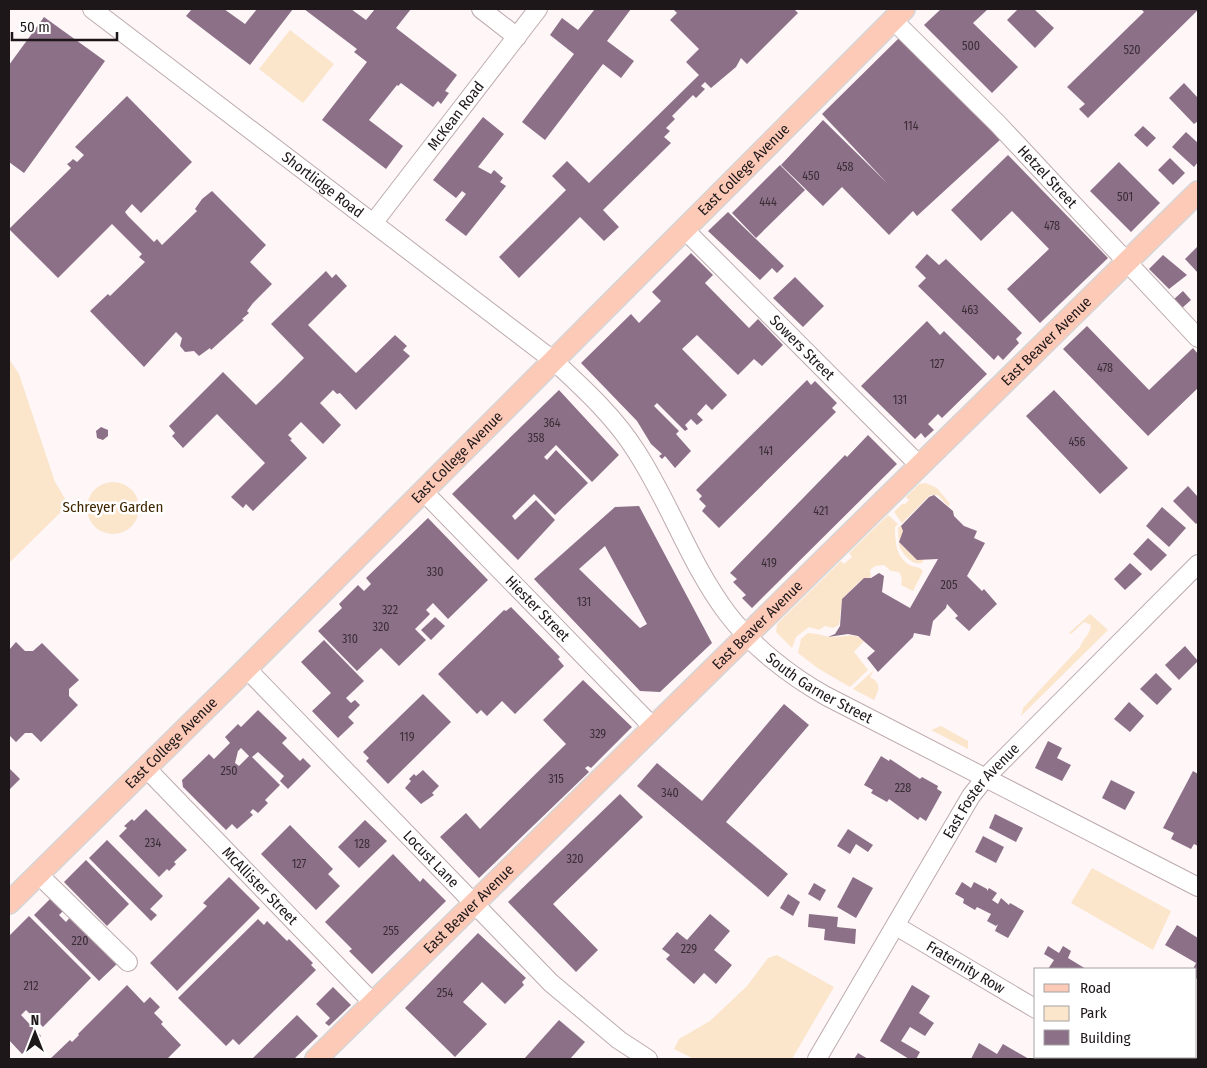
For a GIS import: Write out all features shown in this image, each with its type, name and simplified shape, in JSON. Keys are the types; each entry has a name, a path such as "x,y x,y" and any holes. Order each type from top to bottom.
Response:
{"main road":[{"name":"East College Avenue","path":"9,903 554,361 899,14"},
{"name":"East Beaver Avenue","path":"316,1059 652,726 920,466 1198,192"}],"street":[{"name":"Shortlidge Road","path":"92,9 554,361"},
{"path":"481,9 517,37"},
{"name":"McKean Road","path":"374,222 538,9"},
{"name":"Hetzel Street","path":"899,14 998,124 1198,338"},
{"name":"Sowers Street","path":"685,230 920,466"},
{"name":"South Garner Street","path":"554,361 609,417 636,450 714,594 727,614 746,635 808,686 986,776 1198,888"},
{"name":"Hiester Street","path":"423,491 652,726"},
{"name":"East Foster Avenue","path":"817,1059 972,796 986,776 1198,564"},
{"name":"Locust Lane","path":"246,668 551,983 619,1040 648,1059"},
{"name":"McAllister Street","path":"146,768 373,1003"},
{"path":"38,874 128,962"},
{"name":"Fraternity Row","path":"896,926 1034,1008"}],"green space":[{"path":"290,30 334,64 303,103 259,69"},
{"path":"9,359 19,374 55,482 67,502 65,508 9,563"},
{"name":"Schreyer Garden","path":"113,482 123,484 131,490 137,498 139,508 137,518 131,526 123,532 113,534 103,532 95,526 89,518 87,508 89,498 95,490 103,484"},
{"path":"926,483 937,488 950,504 948,506 938,495 930,495 902,523 894,512 909,500 906,497 919,484"},
{"path":"888,515 898,524 895,527 895,532 896,544 900,555 907,563 923,571 913,591 901,585 902,578 899,572 891,571 884,565 875,566 870,570 871,577 860,581 842,599 839,625 833,628 825,626 819,630 809,627 796,637 792,648 776,632 777,624 841,561 844,564 852,557 849,553"},
{"path":"901,525 903,531 899,542 917,560 924,559 922,563 915,563 906,557 900,548 899,545 898,528"},
{"path":"1090,614 1108,630 1021,716 1023,708 1080,647 1090,631 1091,625 1084,622 1071,634 1069,633"},
{"path":"808,633 831,637 853,636 860,638 864,641 854,652 868,670 850,687 819,669 798,653 801,639"},
{"path":"874,670 870,677 878,684 878,687 874,700 853,689"},
{"path":"941,726 968,741 968,749 931,730"},
{"path":"1092,868 1171,911 1153,950 1071,903"},
{"path":"777,955 834,987 792,1059 694,1059 674,1049 679,1039 710,1021 747,986 768,958"}],"building":[{"path":"192,9 224,9 245,24 257,9 293,9 250,65 186,16"},
{"path":"304,9 351,9 366,20 375,9 411,9 396,28 457,75 445,91 449,93 441,104 438,101 433,107 401,83 397,85 369,120 403,146 386,169 322,120 367,62 354,52 357,49"},
{"path":"595,9 631,9 607,41 634,61 621,78 603,64 545,140 522,122 574,54 550,35 562,18 578,30"},
{"path":"673,9 794,9 798,13 747,64 741,58 736,67 711,88 705,82 701,86 705,89 696,98 693,95 672,116 675,119 666,128 670,131 664,137 671,143 603,210 619,227 604,241 580,217 519,278 499,257 566,190 552,176 567,161 589,183 699,75 686,62 699,49 670,20 677,13"},
{"path":"941,9 988,9 973,23 1018,67 992,93 924,25"},
{"path":"1018,9 1034,9 1054,28 1035,48 1007,20"},
{"path":"1141,9 1198,10 1088,118 1079,109 1085,104 1067,87 1144,12"},
{"path":"44,17 105,61 24,173 9,162 9,65"},
{"path":"899,38 1001,139 917,216 913,211 889,235 842,187 823,206 781,165 823,120 887,183 822,114"},
{"path":"1184,83 1198,98 1198,121 1194,124 1169,98"},
{"path":"127,96 192,162 141,213 132,204 125,212 128,216 154,242 157,239 162,245 197,211 195,209 202,199 212,191 266,245 250,262 272,284 253,303 247,311 249,313 242,319 244,320 211,350 210,348 199,356 194,351 185,352 180,346 182,338 176,332 144,367 90,311 108,294 110,296 145,262 139,257 142,254 112,224 58,278 9,229 71,168 67,164 73,159 77,162 84,155 75,147"},
{"path":"483,117 504,134 478,167 491,174 494,170 503,178 500,182 506,186 466,236 445,220 466,194 462,191 456,198 433,180"},
{"path":"1143,126 1156,138 1147,147 1134,135"},
{"path":"1186,132 1198,143 1198,162 1194,167 1172,147"},
{"path":"1008,155 1108,258 1040,323 1007,289 1049,249 1012,211 981,241 951,210"},
{"path":"1170,158 1185,173 1173,185 1158,170"},
{"path":"1119,162 1160,203 1131,232 1090,191"},
{"path":"780,165 805,190 756,238 732,213"},
{"path":"728,212 784,266 777,273 772,268 760,280 708,231"},
{"path":"1198,246 1198,273 1185,259"},
{"path":"691,253 713,275 705,283 749,328 758,319 783,345 762,366 754,359 738,375 697,335 682,349 727,395 712,410 706,404 697,414 703,420 697,425 691,419 685,425 688,429 685,431 657,403 654,406 679,431 676,434 691,451 675,468 665,456 662,459 659,456 662,454 651,444 637,421 581,363 631,314 639,323 661,301 652,292"},
{"path":"927,254 939,265 946,259 1022,333 1016,339 1019,343 1003,360 998,355 994,360 918,286 926,278 915,267"},
{"path":"1163,255 1187,275 1169,289 1149,269"},
{"path":"326,271 332,278 336,274 347,286 308,325 356,373 395,335 407,346 403,350 410,356 356,410 340,393 337,394 333,390 320,403 341,425 323,444 301,422 288,435 292,439 290,440 307,458 253,511 246,504 243,508 231,497 265,463 217,414 183,448 172,436 175,433 169,426 223,372 256,405 280,382 304,358 271,324"},
{"path":"795,277 824,306 803,327 773,298"},
{"path":"1183,291 1191,300 1181,309 1173,300"},
{"path":"927,321 940,335 944,331 987,374 942,418 938,414 928,424 934,430 925,438 921,433 915,439 861,386"},
{"path":"1087,326 1149,390 1193,348 1198,354 1198,388 1148,436 1063,349"},
{"path":"807,380 811,385 815,381 837,403 832,408 836,412 719,528 702,511 706,506 699,499 702,496 696,490"},
{"path":"559,390 619,455 592,482 556,445 544,457 547,460 556,450 588,483 555,515 534,494 512,516 515,520 536,500 555,520 518,560 452,494"},
{"path":"1054,390 1128,468 1100,494 1026,416"},
{"path":"101,427 108,430 108,436 103,440 97,438 96,431"},
{"path":"868,435 897,464 752,608 742,598 746,595 733,582 737,579 730,573 845,455 847,457"},
{"path":"1188,486 1198,497 1198,522 1196,524 1173,501"},
{"path":"934,495 953,511 954,516 964,526 977,531 974,538 985,543 967,576 982,591 984,589 997,604 969,631 955,618 958,616 947,604 946,608 933,621 930,636 914,633 913,637 878,672 867,658 875,651 858,636 848,634 828,637 835,634 840,626 842,599 864,578 871,578 879,573 884,576 882,592 910,608 938,559 917,560 899,542 903,531 901,526 929,497"},
{"path":"639,506 712,643 660,692 640,691 534,579 615,507","holes":["605,546 647,624 640,628 579,569"]},
{"path":"1162,507 1186,528 1169,547 1146,526"},
{"path":"428,518 488,580 448,619 433,603 426,610 430,614 415,629 426,640 399,666 381,648 357,671 318,631 342,608 339,604 358,585 364,591 371,584 366,578"},
{"path":"1148,538 1167,555 1151,571 1133,554"},
{"path":"1130,563 1142,574 1125,590 1114,579"},
{"path":"511,607 560,657 558,659 564,666 515,714 502,701 487,716 481,710 477,714 438,674 504,610 506,611"},
{"path":"435,617 445,626 431,640 421,630"},
{"path":"324,640 364,681 346,698 351,703 355,700 360,705 348,717 354,723 338,738 312,711 331,693 301,662"},
{"path":"16,642 25,651 33,651 42,643 79,680 69,689 69,696 78,705 41,742 32,733 25,733 16,742 9,735 9,650"},
{"path":"1185,646 1198,661 1179,680 1165,665"},
{"path":"1156,673 1172,689 1157,705 1140,689"},
{"path":"583,680 632,727 591,768 588,766 585,768 589,772 479,878 440,837 466,813 480,829 566,744 543,720"},
{"path":"423,694 451,722 388,784 366,761 369,758 363,752"},
{"path":"1129,702 1144,716 1130,732 1114,719"},
{"path":"784,704 809,725 726,822 788,874 768,897 637,786 657,763 702,801"},
{"path":"258,710 287,738 282,743 300,761 303,758 311,766 288,789 280,781 284,776 258,752 252,757 280,785 265,800 268,803 258,813 253,809 250,812 253,815 237,829 232,824 226,830 183,787 182,780 209,754 214,759 230,743 225,737 238,724 241,727","holes":["241,748 249,756 239,766 235,763 238,751"]},
{"path":"1048,741 1062,748 1057,758 1071,765 1062,781 1035,768"},
{"path":"881,756 889,761 890,759 920,779 922,777 938,786 937,789 942,792 926,821 920,817 918,820 889,799 887,802 871,793 873,790 864,785"},
{"path":"9,768 20,779 9,790"},
{"path":"423,770 439,786 432,793 434,795 421,804 405,788 411,781 409,779 414,774 416,776"},
{"path":"1193,771 1198,774 1198,846 1194,844 1191,849 1171,839 1174,833 1163,828"},
{"path":"1111,780 1135,792 1125,810 1102,798"},
{"path":"620,794 643,817 553,904 598,950 576,972 508,902"},
{"path":"146,809 187,850 174,862 176,864 169,871 167,869 159,877 119,836 127,828 124,826 132,819 134,821"},
{"path":"995,814 1023,828 1016,842 989,828"},
{"path":"365,820 387,841 359,868 338,847"},
{"path":"290,825 333,869 328,874 340,886 316,910 261,854"},
{"path":"848,829 873,845 868,852 856,844 850,854 837,846"},
{"path":"983,836 1004,847 996,863 975,852"},
{"path":"107,840 163,896 150,909 157,915 151,921 89,858"},
{"path":"393,854 420,882 423,878 446,901 372,974 349,951 352,949 325,922"},
{"path":"86,860 129,904 107,926 64,882"},
{"path":"229,877 260,908 177,991 150,963 207,906 203,903"},
{"path":"853,877 873,888 856,918 837,907"},
{"path":"962,882 971,888 974,882 987,889 987,891 989,888 997,893 992,900 998,904 1001,898 1009,905 1010,903 1024,911 1008,938 995,931 998,924 996,926 987,921 991,914 977,907 975,910 963,903 964,899 955,894"},
{"path":"814,883 826,890 820,901 808,894"},
{"path":"788,894 800,902 793,916 780,908"},
{"path":"52,897 64,910 59,915 66,922 73,914 120,961 99,981 34,915"},
{"path":"710,914 730,931 714,950 732,965 716,984 704,973 694,984 666,959 670,955 662,949 677,932 687,940"},
{"path":"809,914 838,917 837,927 856,929 855,944 824,940 825,929 808,927"},
{"path":"29,916 91,978 43,1027 26,1010 21,1015 41,1036 22,1054 9,1040 9,936"},
{"path":"258,919 264,925 267,921 287,941 289,939 313,963 311,965 316,970 239,1045 233,1039 226,1046 178,998"},
{"path":"1177,925 1198,938 1198,980 1197,968 1194,968 1196,963 1165,945"},
{"path":"478,933 526,978 522,982 524,985 505,1004 482,982 463,1002 487,1024 455,1057 405,1008"},
{"path":"1048,946 1059,953 1063,946 1071,951 1068,958 1084,968 1049,968 1054,960 1044,954"},
{"path":"127,985 144,1003 150,997 160,1007 154,1013 163,1022 161,1024 181,1045 167,1059 50,1059 70,1040 72,1042"},
{"path":"912,985 930,996 919,1013 934,1023 925,1036 910,1027 901,1041 920,1052 916,1059 909,1059 880,1041"},
{"path":"333,987 351,1005 329,1026 325,1023 330,1018 316,1004"},
{"path":"297,1015 318,1036 294,1059 252,1059"},
{"path":"559,1020 585,1042 570,1059 524,1059"},
{"path":"979,1043 997,1054 1003,1044 1029,1059 971,1059"},
{"path":"858,1053 868,1059 854,1059"}]}
